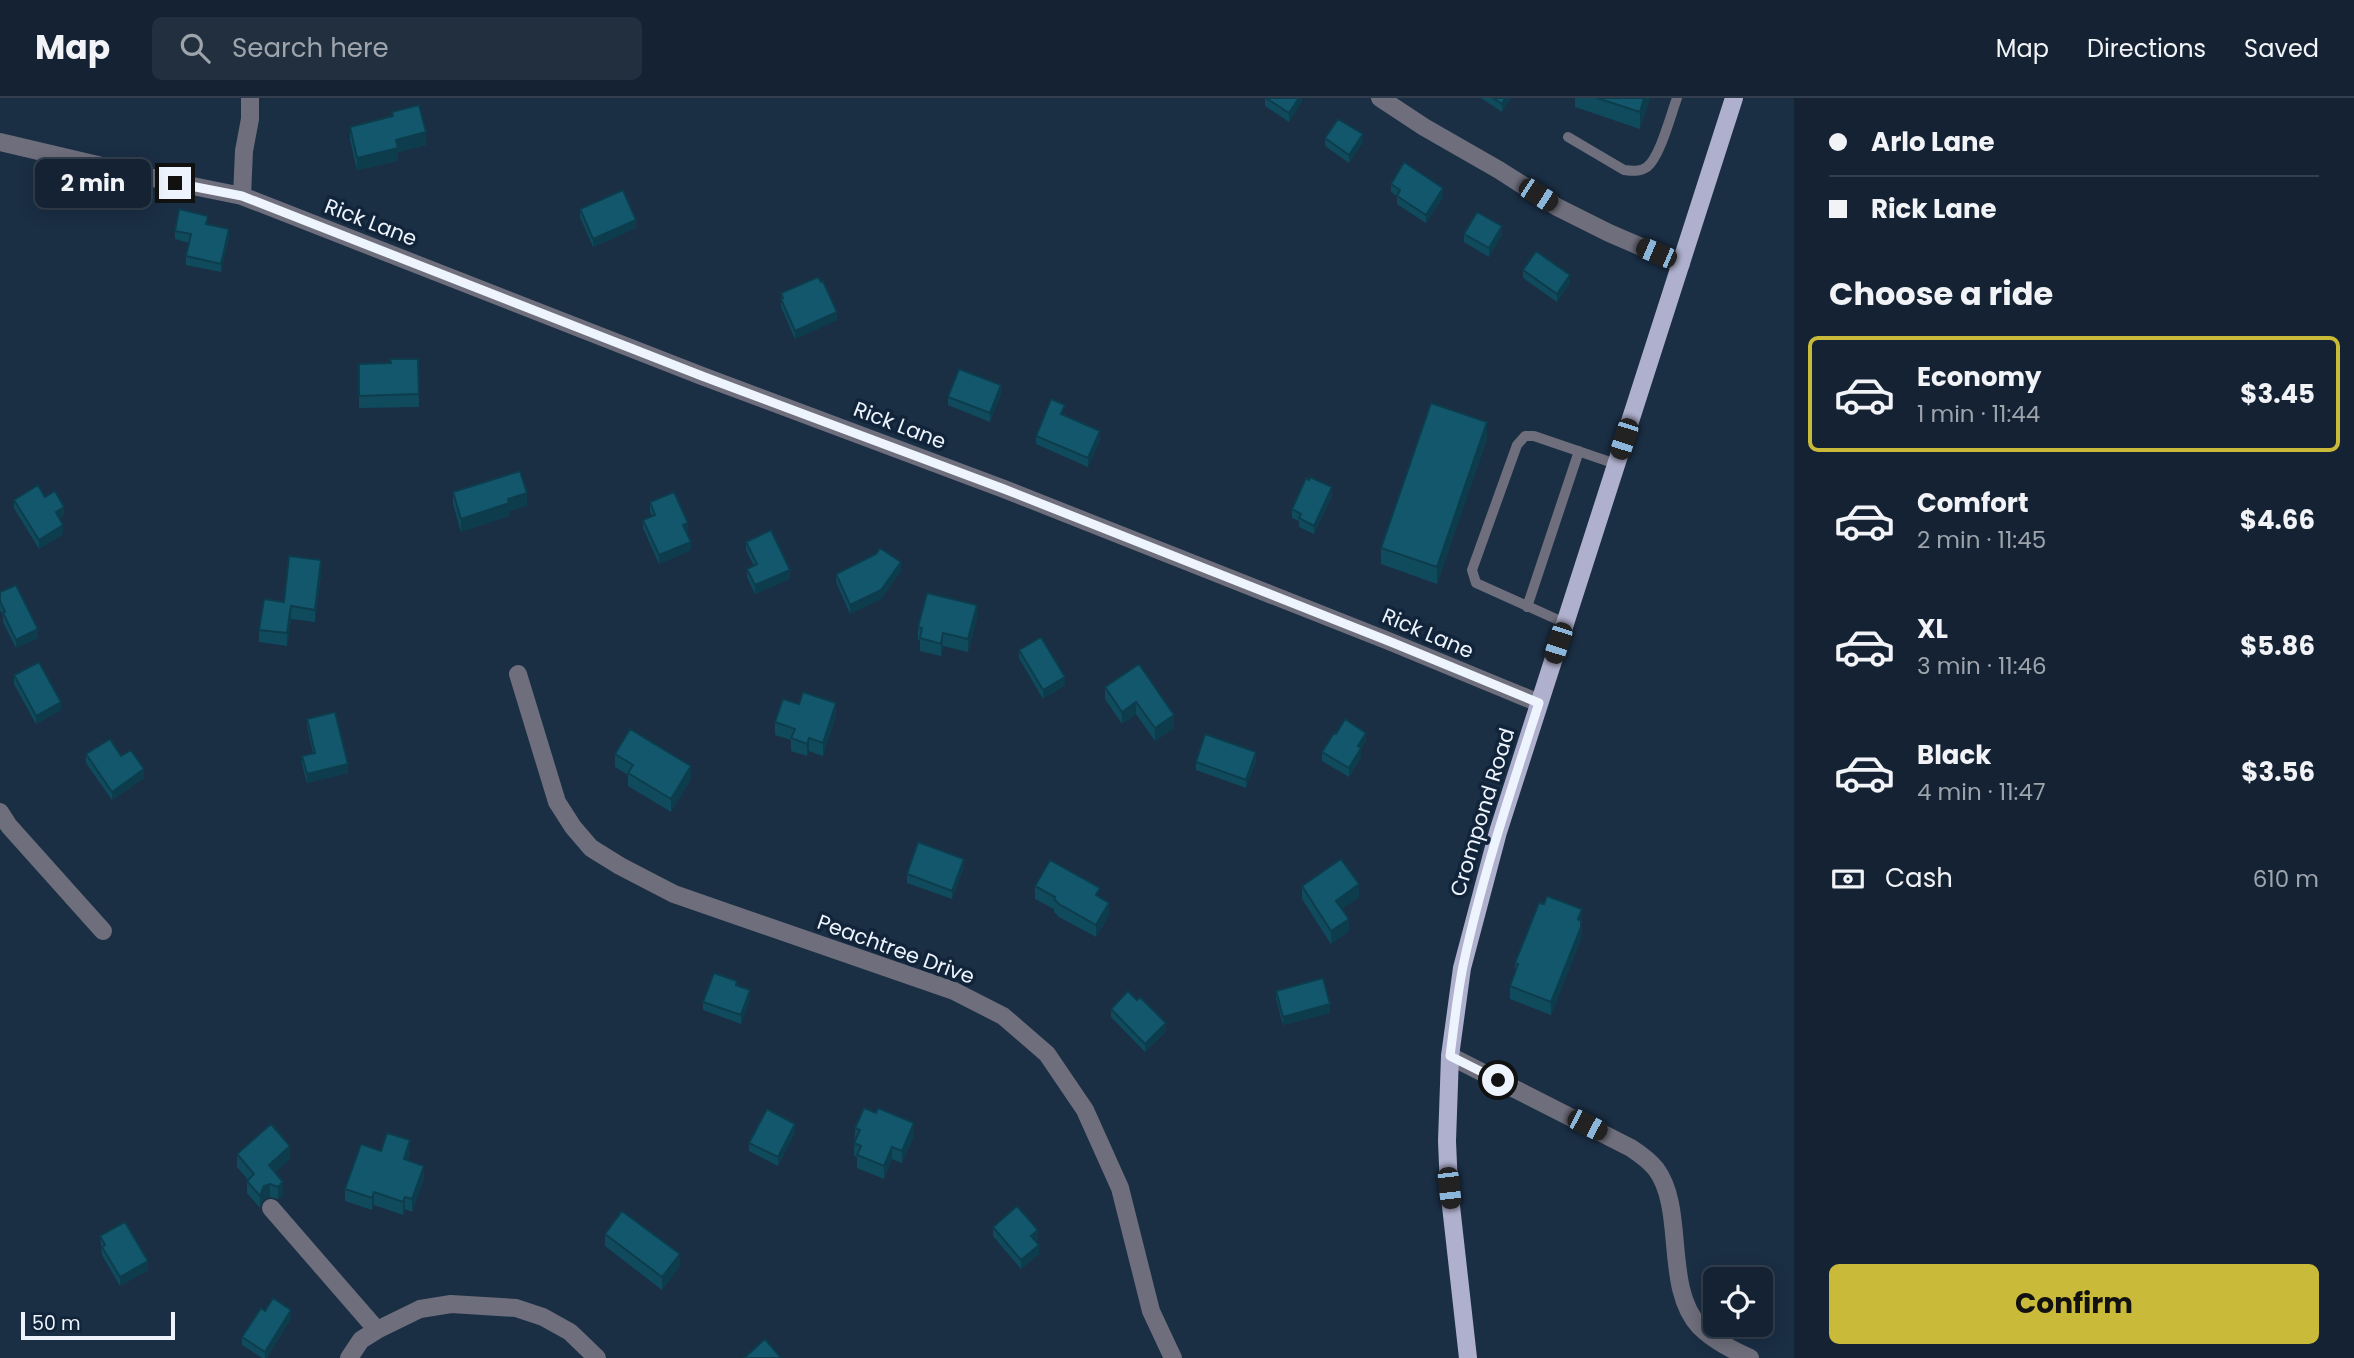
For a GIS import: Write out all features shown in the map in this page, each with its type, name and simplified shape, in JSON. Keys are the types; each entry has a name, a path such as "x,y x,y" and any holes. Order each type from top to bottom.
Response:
{"main road":[{"name":"Crompond Road","path":"1468,1358 1449,1188 1447,1098 1461,979 1498,832 1734,98"}],"street":[{"path":"242,196 250,98"},
{"path":"1380,98 1557,207 1681,264"},
{"name":"Rick Lane","path":"0,142 242,196 702,376 1015,493 1539,703"},
{"name":"Peachtree Drive","path":"518,674 557,802 591,848 674,894 954,991 1003,1016 1047,1054 1085,1110 1120,1188 1152,1311 1173,1358"},
{"path":"3,824 103,931"},
{"path":"1450,1056 1631,1148 1656,1168 1668,1196 1681,1287 1691,1314 1712,1337 1750,1358"},
{"path":"271,1208 377,1330"},
{"path":"349,1358 361,1340 377,1330 426,1308 451,1304 516,1308 543,1317 570,1332 597,1358"}],"lane":[{"path":"1568,137 1624,170 1634,172 1647,167 1656,155 1677,98"},
{"path":"1565,623 1476,583 1472,569 1517,445 1525,436 1534,436 1616,464"},
{"path":"1527,607 1579,451"}],"building":[{"path":"1266,98 1299,98 1289,113"},
{"path":"1493,98 1505,98 1502,104"},
{"path":"1597,98 1644,98 1640,112"},
{"path":"419,105 426,132 396,140 398,148 357,158 350,127 393,116 392,112"},
{"path":"1338,119 1363,134 1349,155 1325,138"},
{"path":"1404,162 1443,188 1426,215 1397,196 1400,190 1391,184"},
{"path":"623,190 636,220 593,239 580,209"},
{"path":"179,209 208,216 206,224 229,229 221,264 186,256 191,234 175,231"},
{"path":"1477,212 1502,226 1489,248 1464,234"},
{"path":"1536,251 1570,275 1557,294 1523,270"},
{"path":"818,277 823,281 837,312 795,331 781,293"},
{"path":"390,359 418,359 419,394 359,396 359,364 391,363"},
{"path":"959,369 1001,385 990,413 948,397"},
{"path":"1051,399 1065,405 1061,414 1100,431 1088,458 1036,436"},
{"path":"1431,403 1487,422 1437,567 1381,548"},
{"path":"520,471 527,493 508,499 509,503 461,519 453,492"},
{"path":"1310,477 1332,487 1314,526 1299,518 1301,514 1292,509 1306,478 1309,480"},
{"path":"38,485 45,497 55,491 64,507 56,512 63,525 39,540 14,500"},
{"path":"674,492 688,523 683,525 691,542 659,555 643,520 655,515 650,502"},
{"path":"771,530 790,570 755,585 747,569 757,564 746,542"},
{"path":"880,548 901,562 881,590 850,605 836,574 876,554"},
{"path":"289,556 321,560 315,610 291,606 287,633 259,630 264,599 284,602"},
{"path":"16,585 38,629 16,640 3,613 5,612 0,601 0,592"},
{"path":"927,593 977,605 968,639 943,633 941,644 920,638 922,628 918,627"},
{"path":"1041,637 1065,677 1043,690 1019,650"},
{"path":"39,662 61,702 36,716 14,675"},
{"path":"1139,664 1174,715 1155,728 1136,702 1122,712 1105,687"},
{"path":"803,692 836,703 823,743 809,738 807,744 791,738 795,729 775,722 783,699 799,704"},
{"path":"335,712 348,764 307,774 302,756 315,753 307,719"},
{"path":"1345,719 1366,733 1349,768 1322,752"},
{"path":"630,729 691,766 671,799 628,773 633,765 615,754"},
{"path":"1205,734 1256,752 1246,780 1196,762"},
{"path":"110,739 121,756 131,750 144,769 112,792 86,754"},
{"path":"918,842 964,859 952,891 907,874"},
{"path":"1341,859 1359,884 1336,901 1349,919 1331,931 1302,886"},
{"path":"1050,860 1100,888 1096,895 1109,903 1096,925 1059,904 1055,897 1035,886"},
{"path":"1547,896 1582,909 1578,919 1581,921 1581,927 1551,1002 1510,986 1518,964 1515,963 1539,903 1544,904"},
{"path":"714,973 737,981 736,985 750,990 741,1015 703,1002"},
{"path":"1323,978 1330,1004 1283,1017 1276,991"},
{"path":"1128,991 1137,1000 1140,997 1166,1023 1145,1044 1111,1009"},
{"path":"864,1108 876,1113 878,1108 914,1123 902,1151 892,1147 884,1166 857,1155 861,1146 854,1143 860,1130 855,1128"},
{"path":"767,1109 795,1124 778,1157 749,1143"},
{"path":"271,1124 290,1146 269,1165 283,1182 278,1187 270,1184 264,1186 260,1196 247,1181 254,1174 237,1154"},
{"path":"387,1133 410,1140 404,1159 424,1166 412,1199 405,1197 403,1202 374,1192 372,1198 345,1189 361,1144 381,1151"},
{"path":"1017,1206 1038,1230 1031,1236 1039,1245 1021,1260 993,1227"},
{"path":"622,1211 680,1254 662,1277 605,1234"},
{"path":"125,1222 148,1261 120,1277 102,1247 105,1245 100,1236"},
{"path":"273,1298 291,1310 265,1352 242,1337 261,1308 265,1311"},
{"path":"765,1339 781,1358 744,1358"}],"route":[{"path":"175,183 242,196 702,376 1004,489 1539,703 1498,832 1473,924 1462,968 1450,1056 1498,1080"}]}
